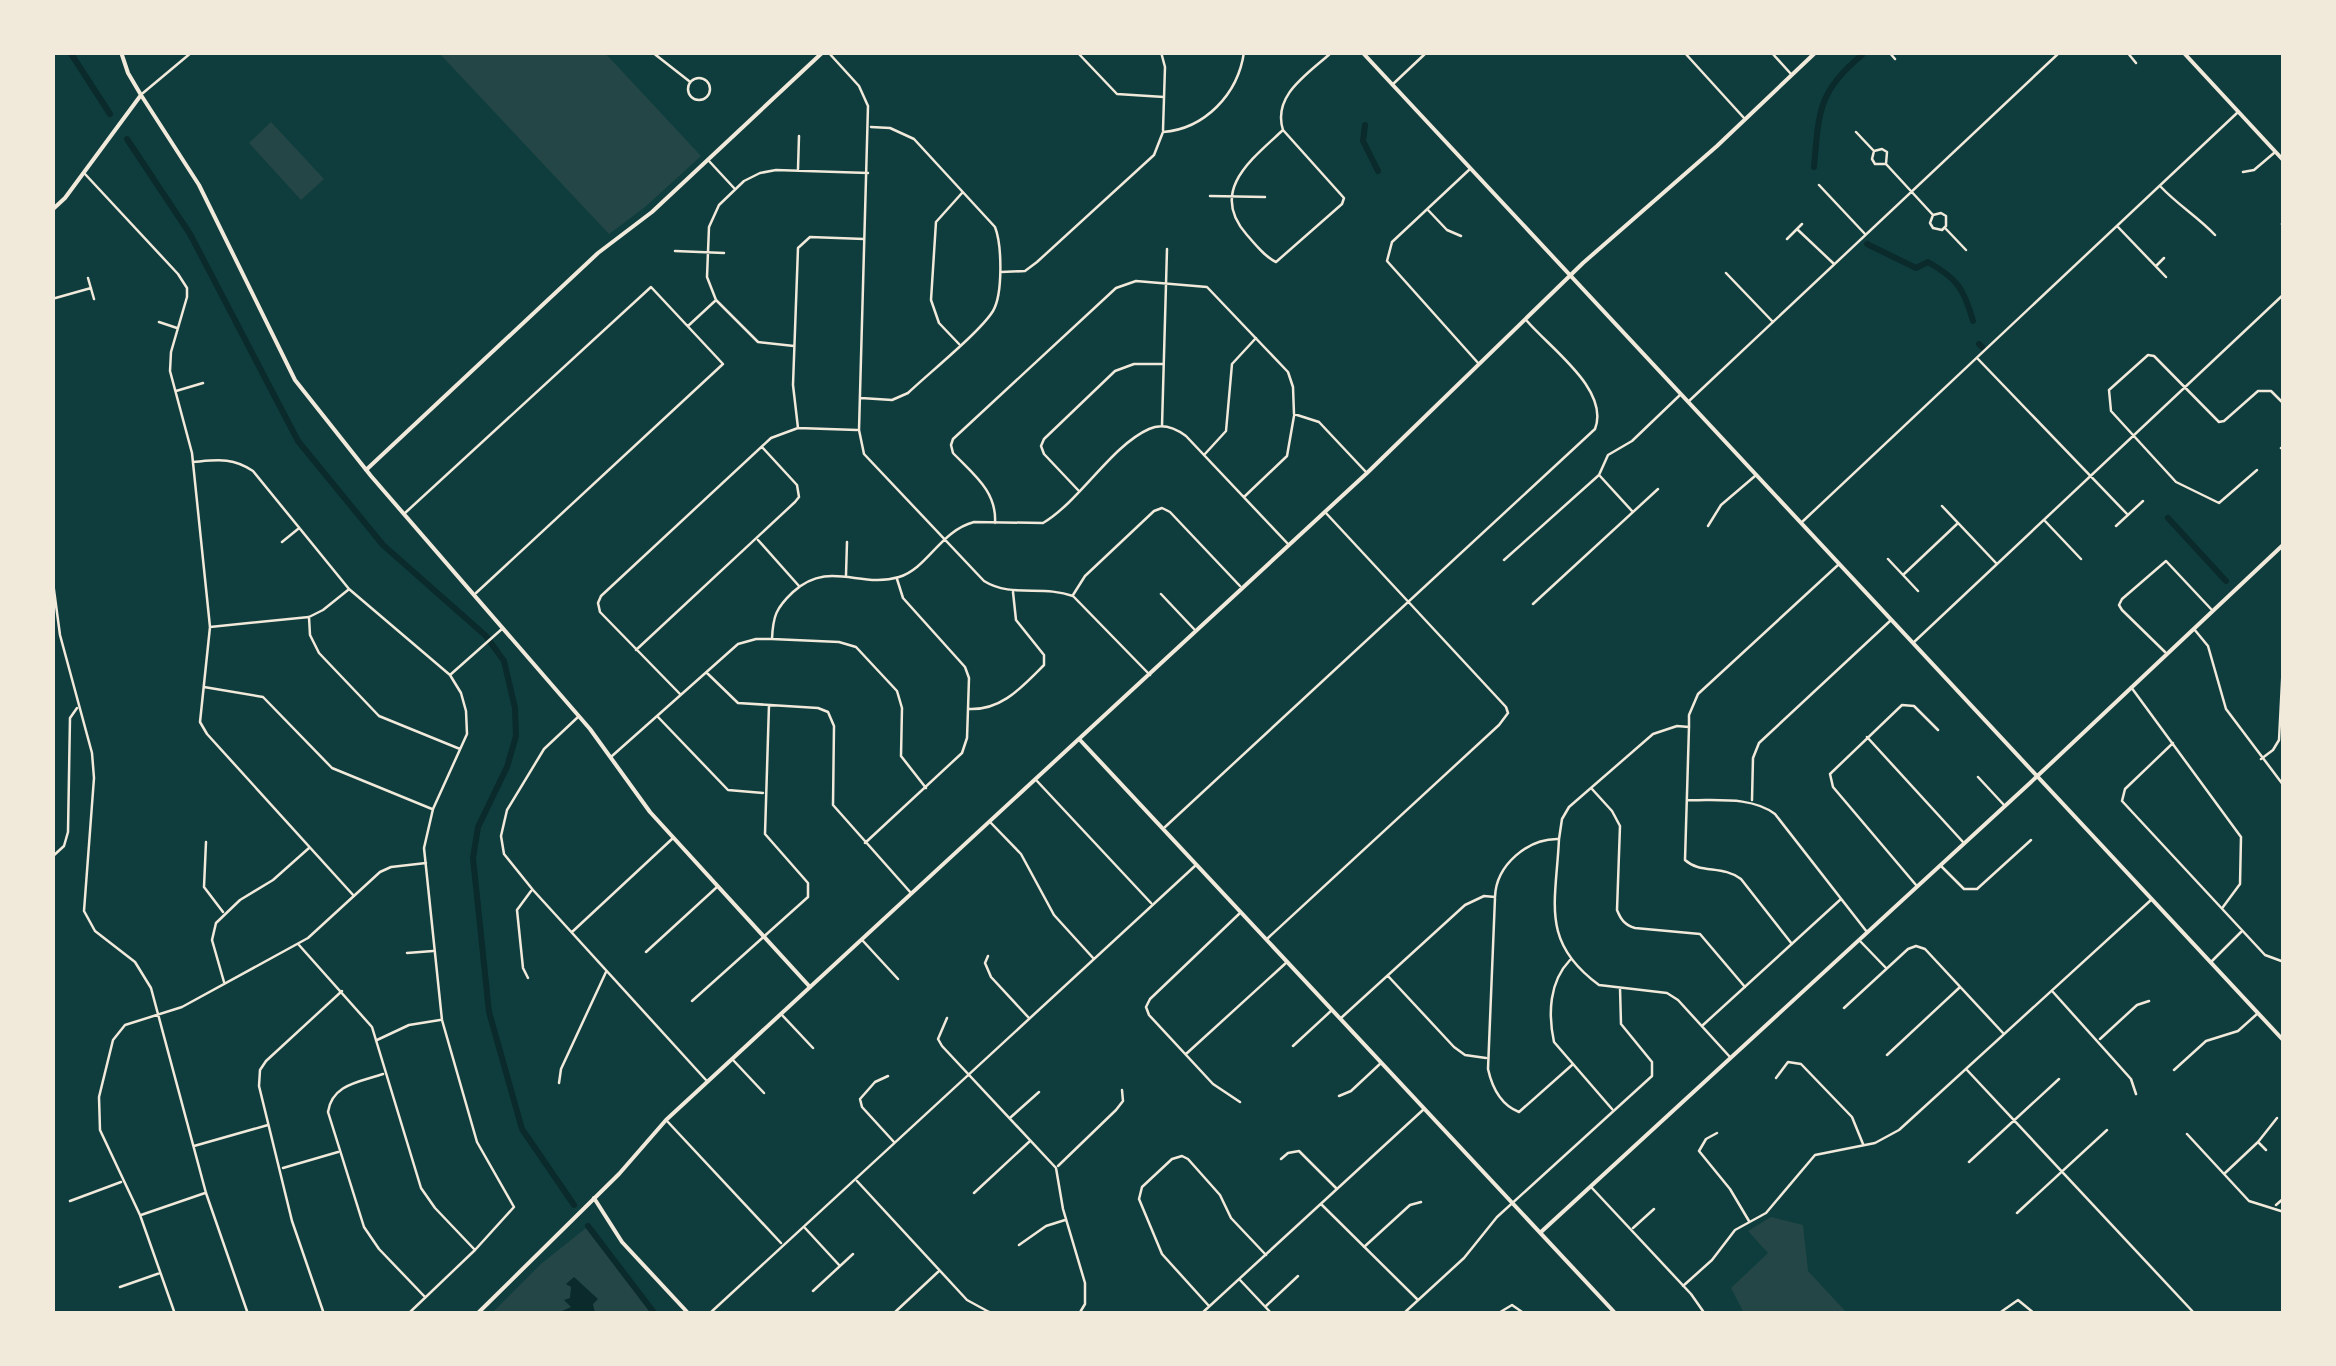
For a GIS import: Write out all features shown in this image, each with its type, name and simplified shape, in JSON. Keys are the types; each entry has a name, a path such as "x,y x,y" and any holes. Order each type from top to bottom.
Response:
{"street":[{"path":"121,52 128,74 199,185 296,380 366,470 579,716 674,838 810,987"},
{"path":"52,210 141,95 192,52"},
{"path":"652,52 688,81 689,92 702,100 710,98 709,85 699,78 688,81"},
{"path":"366,470 598,253 652,212 826,52 859,86 868,106 870,127 859,430 864,454 984,581 1014,591 1073,596 1150,675"},
{"path":"1077,52 1118,94 1164,97"},
{"path":"1000,272 1024,270 1038,262 1154,156 1163,132 1162,52"},
{"path":"1163,132 1190,129 1221,103 1244,52"},
{"path":"1283,130 1243,167 1233,196 1235,218 1276,262 1344,198 1283,130 1280,109 1286,95 1332,52"},
{"path":"1362,52 2284,1041"},
{"path":"1392,85 1427,52"},
{"path":"1684,52 1746,119"},
{"path":"1771,52 1792,75"},
{"path":"477,1314 666,1120 1289,546 1524,318 1816,52"},
{"path":"1889,52 1895,58"},
{"path":"1688,402 2060,52"},
{"path":"2126,52 2136,62"},
{"path":"2183,52 2284,160"},
{"path":"1801,523 2238,112"},
{"path":"861,398 901,397 995,307 1000,272 995,226 914,139 890,128 870,127"},
{"path":"1856,132 1874,151"},
{"path":"798,170 799,136"},
{"path":"1874,151 1887,152 1886,164"},
{"path":"1874,151 1874,164 1886,164 1933,215"},
{"path":"2244,172 2254,170 2275,152"},
{"path":"708,160 736,189"},
{"path":"1471,168 1392,242 1387,252 1390,269 1479,364"},
{"path":"84,172 184,281 187,297 169,361 193,462 210,627 200,722 354,896"},
{"path":"794,346 758,342 716,300 706,277 709,227 719,205 760,172 868,173"},
{"path":"1819,185 1866,235"},
{"path":"2160,186 2215,236"},
{"path":"959,344 939,322 931,300 936,222 964,192"},
{"path":"1210,196 1265,197"},
{"path":"1427,209 1447,230 1461,236"},
{"path":"1945,228 1946,216 1938,212 1933,215 1930,223 1934,228 1945,228 1966,250"},
{"path":"1787,238 1802,224"},
{"path":"2117,226 2166,277"},
{"path":"1797,230 1834,264"},
{"path":"798,428 793,385 798,248 810,237 866,239"},
{"path":"1162,426 1167,249"},
{"path":"674,251 724,253"},
{"path":"2156,266 2164,258"},
{"path":"1726,273 1773,322"},
{"path":"1734,281 1743,273"},
{"path":"88,278 94,299"},
{"path":"995,523 994,502 988,490 953,453 954,439 1116,288 1136,282 1206,287 1292,378 1294,414 1287,456 1244,497"},
{"path":"404,514 650,286 723,364 475,594"},
{"path":"52,299 91,288"},
{"path":"1913,644 2284,294"},
{"path":"688,326 716,300"},
{"path":"1164,828 1595,430 1599,412 1588,386 1524,318"},
{"path":"159,322 178,328"},
{"path":"1204,455 1226,430 1232,364 1257,337"},
{"path":"2257,470 2225,500 2213,502 2181,486 2110,411 2108,397 2113,385 2148,356 2154,356 2219,422 2258,391 2266,389 2284,404"},
{"path":"1976,358 2128,515"},
{"path":"1079,492 1042,450 1044,438 1115,371 1134,364 1164,364"},
{"path":"176,391 203,384"},
{"path":"1504,560 1599,474 1608,455 1632,441 1681,394"},
{"path":"1294,414 1319,422 1366,473"},
{"path":"772,639 775,610 800,586 818,576 897,578 963,525 1042,524 1141,434 1162,426 1181,432 1289,546"},
{"path":"680,694 600,612 601,596 770,438 798,428 859,430"},
{"path":"636,650 796,502 799,492 761,446"},
{"path":"193,462 225,459 253,470 349,589 450,676 466,711 467,734 462,750 426,829 426,864 442,1020 477,1142 514,1207 408,1314"},
{"path":"1599,474 1633,512"},
{"path":"1708,526 1721,505 1756,475"},
{"path":"1532,604 1658,489"},
{"path":"2116,526 2144,501"},
{"path":"1942,506 1997,564"},
{"path":"1073,596 1085,576 1154,511 1162,508 1242,588"},
{"path":"1267,939 1508,713 1325,512"},
{"path":"2044,520 2080,560"},
{"path":"1903,575 1958,523"},
{"path":"282,542 300,528"},
{"path":"757,539 800,586"},
{"path":"846,576 847,542"},
{"path":"1541,1232 2284,544"},
{"path":"1888,559 1918,591"},
{"path":"2166,653 2130,620 2119,604 2166,562 2212,610"},
{"path":"1792,944 1741,878 1721,868 1687,864 1684,857 1689,714 1698,694 1839,564"},
{"path":"52,575 60,636 92,753 94,778 84,911 95,931 136,962 145,976 206,1192 248,1314"},
{"path":"864,843 962,753 966,738 965,667 903,598 897,578"},
{"path":"210,627 308,617 349,589"},
{"path":"968,710 988,709 1002,703 1045,663 1044,655 1016,620 1014,591"},
{"path":"1161,594 1196,631"},
{"path":"308,617 313,644 319,653 379,716 462,750"},
{"path":"1752,802 1754,758 1759,743 1891,620"},
{"path":"450,676 504,627"},
{"path":"2192,628 2208,646 2226,708 2284,786"},
{"path":"611,758 738,644 756,639 845,643 861,651 900,696 901,756 926,788"},
{"path":"2261,759 2277,745 2284,644"},
{"path":"706,672 738,703 818,708 831,716 833,805 912,894"},
{"path":"202,686 263,697 332,768 433,809"},
{"path":"2130,686 2241,837 2240,884 2222,909"},
{"path":"1916,887 1830,780 1833,768 1896,709 1908,704 1920,710 1938,730"},
{"path":"692,1001 808,897 810,890 766,834 769,705"},
{"path":"52,857 64,846 68,832 70,718 78,707"},
{"path":"579,716 544,749 503,817 500,836 504,854 532,890 708,1082"},
{"path":"656,716 728,790 765,794"},
{"path":"1689,727 1677,726 1653,734 1566,812 1559,827 1555,926 1557,938 1572,959 1599,986 1667,993 1731,1058"},
{"path":"1866,736 1964,843"},
{"path":"1080,740 1616,1314"},
{"path":"2173,744 2125,789 2122,801 2265,956 2284,962"},
{"path":"1978,777 2004,806"},
{"path":"1036,780 1153,905"},
{"path":"1591,788 1620,826 1620,918 1635,928 1700,934 1745,987"},
{"path":"1685,800 1752,802 1774,814 1867,932"},
{"path":"990,822 1021,854 1054,915 1094,959"},
{"path":"571,932 674,838"},
{"path":"1559,839 1541,839 1528,846 1504,868 1496,885 1488,1058 1491,1083 1511,1109 1519,1112 1572,1065"},
{"path":"1940,865 1964,889 1977,888 2030,840"},
{"path":"206,842 204,888 224,913"},
{"path":"224,984 212,934 224,913 273,880 310,846"},
{"path":"175,1314 140,1215 100,1130 99,1097 113,1040 133,1022 182,1007 298,944 380,872 390,867 426,864"},
{"path":"709,1314 1197,864"},
{"path":"646,952 718,886"},
{"path":"528,978 522,968 517,910 532,890"},
{"path":"1341,1018 1465,904 1484,896 1495,897"},
{"path":"1702,1026 1841,899"},
{"path":"1684,1286 1712,1260 1730,1235 1766,1213 1815,1155 1878,1142 1899,1130 2152,900"},
{"path":"1240,1102 1223,1094 1149,1016 1146,1006 1242,911"},
{"path":"2210,962 2242,931"},
{"path":"862,940 898,980"},
{"path":"1859,940 1886,968"},
{"path":"298,944 368,1020 421,1188 475,1250"},
{"path":"1844,1008 1908,948 1916,946 1925,949 2004,1034"},
{"path":"407,953 435,950"},
{"path":"988,956 986,963 991,976 1029,1018"},
{"path":"1572,959 1560,971 1552,988 1554,1042 1613,1110"},
{"path":"1186,1054 1288,961"},
{"path":"559,1083 560,1069 606,970"},
{"path":"1388,975 1454,1047 1465,1055 1488,1058"},
{"path":"1887,1054 1960,987"},
{"path":"1403,1314 1464,1258 1513,1202 1652,1076 1652,1062 1621,1024 1620,988"},
{"path":"2052,990 2131,1078 2136,1094"},
{"path":"324,1314 292,1221 259,1086 260,1070 342,992"},
{"path":"2098,1040 2136,1005 2149,1001"},
{"path":"1293,1046 1333,1009"},
{"path":"2174,1070 2206,1041 2238,1031 2258,1013"},
{"path":"781,1014 813,1048"},
{"path":"947,1018 938,1040 1056,1168 1066,1220 1085,1283 1085,1304 1079,1314"},
{"path":"376,1040 409,1025 442,1020"},
{"path":"732,1058 764,1092"},
{"path":"1339,1096 1350,1092 1382,1062"},
{"path":"1776,1078 1788,1062 1801,1064 1852,1117 1864,1145"},
{"path":"1966,1069 2194,1314"},
{"path":"384,1074 345,1086 330,1101 328,1112 359,1215 370,1238 424,1298"},
{"path":"888,1076 875,1082 860,1098 862,1107 895,1142"},
{"path":"1969,1162 2059,1079"},
{"path":"1056,1168 1116,1110 1123,1101 1122,1090"},
{"path":"1010,1118 1039,1092"},
{"path":"1201,1314 1425,1108"},
{"path":"2224,1174 2277,1118"},
{"path":"666,1120 783,1245"},
{"path":"193,1146 269,1124"},
{"path":"2017,1213 2107,1130"},
{"path":"1717,1133 1706,1139 1699,1151 1730,1189 1750,1222"},
{"path":"2187,1134 2254,1204 2274,1206 2284,1212"},
{"path":"974,1193 1031,1140"},
{"path":"2258,1142 2266,1150"},
{"path":"282,1169 339,1151"},
{"path":"1282,1159 1299,1151 1336,1190"},
{"path":"1208,1310 1162,1254 1139,1198 1142,1187 1172,1159 1182,1156 1220,1195 1231,1218 1266,1254"},
{"path":"856,1180 968,1300 989,1313 1002,1314"},
{"path":"70,1201 122,1182"},
{"path":"1591,1187 1684,1286 1705,1314"},
{"path":"140,1215 206,1192"},
{"path":"594,1198 622,1242 689,1314"},
{"path":"2274,1206 2284,1198"},
{"path":"1364,1248 1410,1205 1421,1202"},
{"path":"1322,1204 1418,1300"},
{"path":"1631,1230 1654,1209"},
{"path":"1018,1245 1046,1226 1066,1220"},
{"path":"804,1226 840,1266"},
{"path":"813,1291 853,1254"},
{"path":"893,1314 940,1270"},
{"path":"120,1287 161,1273"},
{"path":"1265,1306 1298,1276"},
{"path":"1239,1279 1272,1314"},
{"path":"1998,1314 2018,1300 2036,1314"},
{"path":"1497,1314 1512,1305 1524,1314"}],"shaded area":[{"path":"439,53 605,53 701,156 609,234"},
{"path":"271,122 324,179 301,200 249,143"},
{"path":"1771,1217 1803,1225 1808,1271 1847,1313 1744,1313 1731,1288 1768,1253 1748,1231"},
{"path":"586,1228 651,1313 491,1314 541,1264"},
{"path":"574,1277 598,1299 593,1304 595,1313 560,1312 571,1307 564,1300 570,1298 571,1287 566,1284"}],"waterway":[{"path":"70,52 110,114"},
{"path":"1814,167 1817,132 1828,92 1862,55"},
{"path":"1365,125 1363,141 1378,171"},
{"path":"127,139 190,234 298,441 383,545 486,636 504,661 515,708 516,736 507,767 478,827 473,858 489,1012 522,1129 574,1205"},
{"path":"1867,244 1916,268 1928,262 1946,274 1963,293 1973,321"},
{"path":"1979,344 1982,347"},
{"path":"2168,518 2226,581"},
{"path":"52,885 52,915"},
{"path":"588,1226 655,1314"}]}
